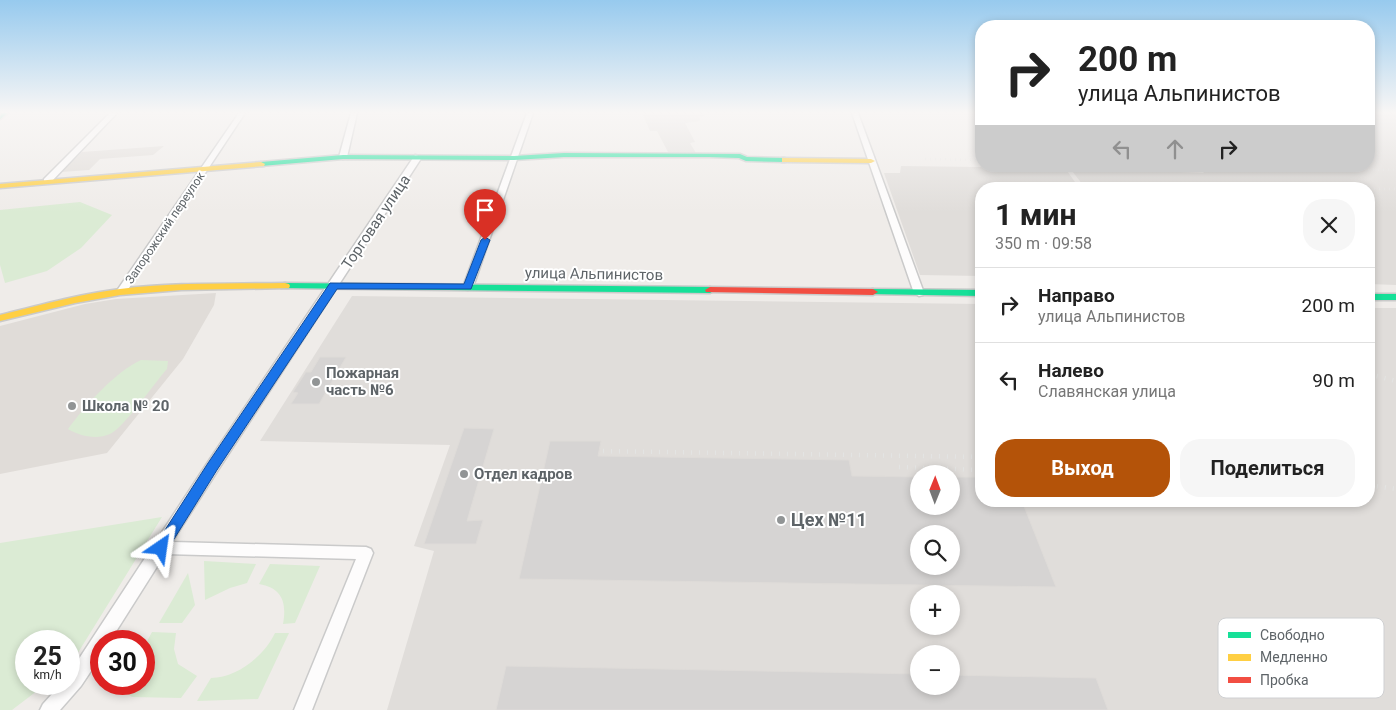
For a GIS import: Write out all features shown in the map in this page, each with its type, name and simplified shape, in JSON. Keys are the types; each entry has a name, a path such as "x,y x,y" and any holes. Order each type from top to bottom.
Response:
{"street":[{"path":"47,181 81,146"},
{"name":"Запорожский переулок","path":"121,292 220,146"},
{"path":"343,157 346,146"},
{"path":"468,287 518,146"},
{"path":"866,146 920,292"},
{"path":"0,186 343,157 514,158 564,155 709,155 740,156 746,159 871,161"},
{"name":"Торговая улица","path":"49,710 75,680 213,466 418,157"},
{"name":"улица Альпинистов","path":"0,318 74,300 121,292 182,287 334,286 975,293"},
{"path":"1375,297 1396,297"},
{"path":"161,548 366,552 302,710"}],"shaded area":[{"path":"164,146 153,155 100,159 89,170 61,172 82,152"},
{"path":"665,146 692,146 696,153 669,154"},
{"path":"1375,146 1396,146 1396,285 1375,284 1375,182 1081,182 1073,172 1375,172"},
{"path":"901,166 975,167 975,172 1068,172 1075,182 975,182 975,276 920,275 884,173 900,173"},
{"name":"Школа № 20","path":"216,293 214,305 183,359 107,453 0,474 0,326 85,304 116,299"},
{"path":"352,296 975,304 975,507 1375,507 1375,308 1396,308 1396,710 387,710 434,551 414,546 450,445 260,441"}],"green space":[{"path":"80,202 112,215 81,248 47,271 5,283 0,265 0,210"},
{"path":"141,360 168,361 167,369 123,424 110,434 99,437 78,434 68,429 83,410 111,381 131,365"},
{"path":"162,517 92,630 90,630 90,633 80,649 80,630 15,630 15,695 32,695 12,710 0,710 0,543"},
{"path":"204,561 256,564 247,583 230,588 205,600"},
{"path":"270,564 320,566 295,623 283,624 284,609 281,597 273,589 259,584"},
{"path":"188,573 195,605 182,623 159,623"},
{"path":"155,632 176,633 174,649 178,664 197,676 181,698 132,697 129,695 155,695"},
{"path":"275,633 289,633 258,699 197,701 211,678 230,674 249,664 264,650"}],"building":[{"name":"Пожарная часть №6","path":"320,357 346,357 319,404 291,404 298,393 293,392 306,372 311,372"},
{"name":"Отдел кадров","path":"464,428 494,429 467,521 483,520 476,544 424,544"},
{"name":"Цех №11","path":"550,441 601,441 598,456 849,460 852,476 910,477 910,515 960,515 960,477 975,477 975,507 1024,507 1056,587 519,579"},
{"path":"506,666 910,674 910,695 960,695 960,675 1096,678 1108,710 496,710"}],"railway":[{"path":"925,159 975,160"},
{"path":"1375,170 1396,170"},
{"path":"1375,189 1396,189"},
{"path":"1375,376 1396,381"},
{"path":"603,451 975,457"},
{"path":"899,467 975,470"},
{"path":"1375,486 1396,489"}],"traffic: fast":[{"path":"261,164 343,157 514,158 564,155 709,155 740,156 746,159 785,160"},
{"path":"285,286 710,290"},
{"path":"873,292 975,293"},
{"path":"1375,297 1396,297"}],"traffic: slow":[{"path":"785,160 871,161"},
{"path":"0,186 261,164"},
{"path":"0,318 75,300 120,292 181,287 285,286"}],"traffic: jam":[{"path":"710,290 873,292"}],"place":[{"name":"Пожарная часть №6","path":"316,382"},
{"name":"Школа № 20","path":"72,406"},
{"name":"Отдел кадров","path":"464,474"},
{"name":"Цех №11","path":"781,520"}],"route":[{"path":"161,548 213,466 334,286 468,287 485,240"}]}
